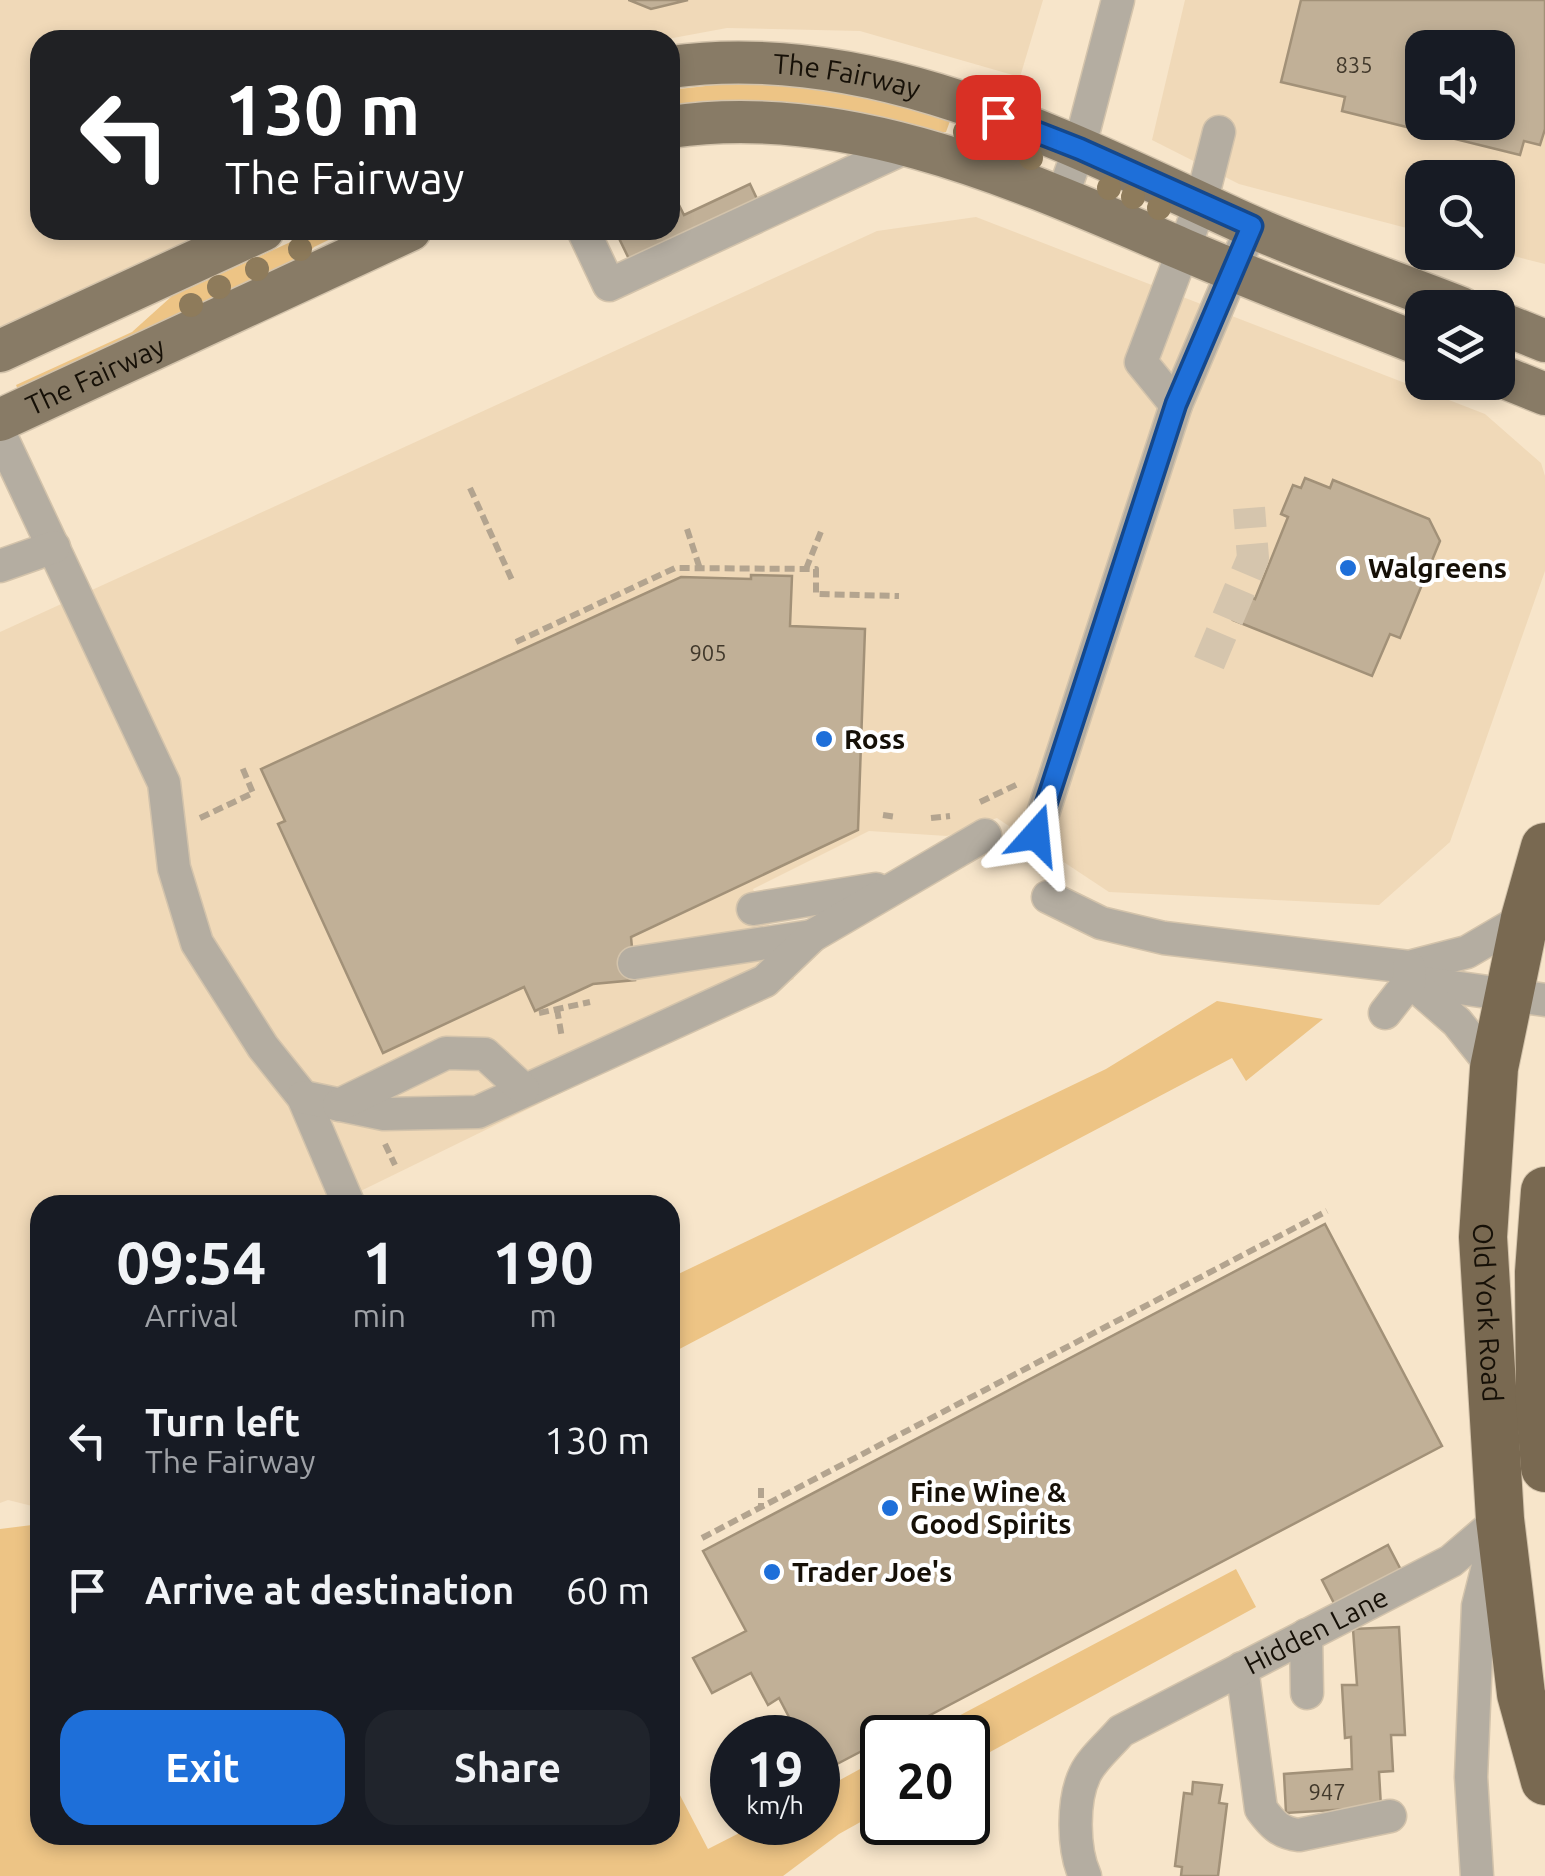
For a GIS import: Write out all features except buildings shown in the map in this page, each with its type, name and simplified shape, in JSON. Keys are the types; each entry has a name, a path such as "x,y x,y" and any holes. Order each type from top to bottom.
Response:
{"highway":[{"name":"Old York Road","path":"1545,847 1526,918 1527,997 1494,1068 1484,1237 1500,1518 1521,1694 1545,1782"},
{"name":"Old York Road","path":"1545,1192 1545,1468"}],"main road":[{"name":"The Fairway","path":"680,66 789,64 883,78 937,94 1080,149 1252,226 1415,290"},
{"name":"The Fairway","path":"680,125 702,122 813,125 911,145 1062,197 1405,338"},
{"path":"0,352 242,240"},
{"name":"The Fairway","path":"0,420 388,240"},
{"path":"1515,324 1545,326"},
{"path":"1515,328 1545,341"},
{"path":"1515,382 1545,394"}],"street":[{"path":"1062,197 1080,149 1118,0"},
{"path":"1176,404 1140,362 1202,202 1219,132"},
{"path":"587,240 610,284 911,145"},
{"path":"1036,835 1176,404 1252,226"},
{"path":"0,434 164,783 174,868 197,943 263,1047 303,1097 346,1195"},
{"path":"0,566 54,546"},
{"path":"303,1097 384,1114 478,1112 765,981 812,936 985,835"},
{"path":"753,909 896,886"},
{"path":"1048,897 1101,922 1164,938 1409,974 1527,997"},
{"path":"1385,1012 1409,974 1466,952 1526,918"},
{"path":"634,963 812,936"},
{"path":"1409,974 1457,1022 1494,1068"},
{"path":"339,1105 446,1053 485,1054 523,1089"},
{"path":"1477,1876 1471,1778 1478,1606 1500,1518"},
{"name":"Hidden Lane","path":"1085,1876 1077,1860 1075,1820 1085,1774 1121,1731 1451,1562 1500,1518"},
{"path":"1306,1635 1307,1693"},
{"path":"1242,1668 1260,1809 1273,1825 1286,1834 1299,1835 1390,1816"}],"path":[{"path":"470,488 512,580"},
{"path":"805,570 822,528"},
{"path":"687,529 700,568"},
{"path":"516,642 675,568 816,569 816,594 899,596"},
{"path":"200,818 253,793 242,766"},
{"path":"883,815 896,818"},
{"path":"539,1013 590,1002"},
{"path":"385,1143 395,1166"},
{"path":"702,1538 1327,1211"},
{"path":"761,1488 761,1507"}],"shaded area":[{"path":"0,0 1043,0 1020,77 860,31 727,28 680,37 680,30 30,30 30,240 192,240 0,331"},
{"path":"1185,0 1545,0 1545,264 1515,256 1515,160 1405,160 1405,228 1239,184 1152,140"},
{"path":"741,82 795,86 847,93 950,121 946,132 903,132 680,116 680,89"},
{"path":"976,217 1405,383 1405,400 1449,400 1485,414 1541,463 1545,476 1545,571 1450,842 1379,905 1109,892 997,818 947,836 869,831 753,889 794,979 352,1195 30,1195 30,1506 8,1500 0,1503 0,632 877,231"},
{"path":"295,240 328,240 314,247 288,275 21,397 16,385 132,332 172,296"},
{"path":"1217,1001 1323,1019 1246,1081 1232,1058 680,1349 680,1273 1106,1069"},
{"path":"30,1525 30,1845 680,1845 680,1795 708,1849 716,1845 824,1845 783,1876 0,1876 0,1529"},
{"path":"1236,1569 1256,1607 990,1752 990,1715 961,1715"},
{"path":"860,1769 860,1822 840,1833 840,1780"}],"tunnel":[{"path":"1209,663 1253,558 1249,508"}],"place":[{"name":"Walgreens","path":"1348,568"},
{"name":"Ross","path":"824,739"},
{"name":"Fine Wine & Good Spirits","path":"890,1508"},
{"name":"Trader Joe's","path":"772,1572"}],"route":[{"path":"998,117 1252,226 1176,404 1036,835"}]}
